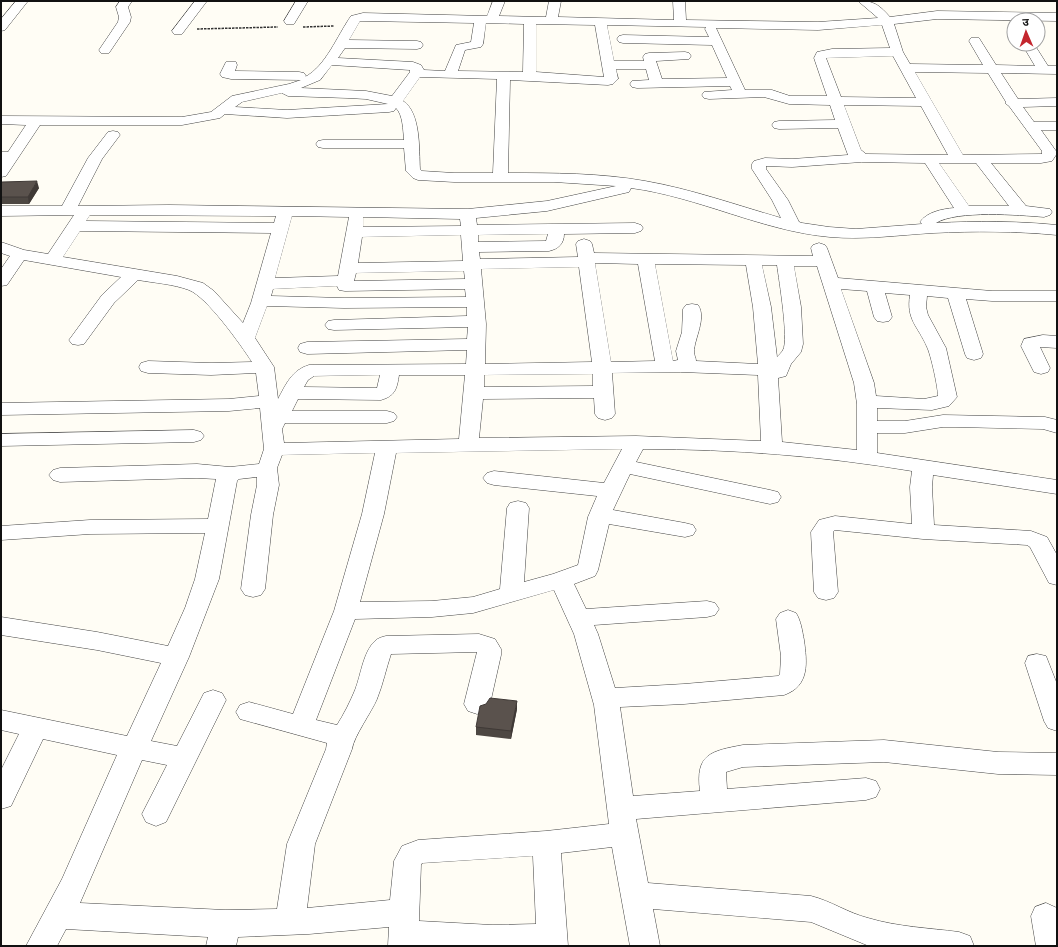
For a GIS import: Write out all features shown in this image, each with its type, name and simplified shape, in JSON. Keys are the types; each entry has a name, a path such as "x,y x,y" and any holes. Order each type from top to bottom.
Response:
{"street":[{"path":"1,12 10,1"},
{"path":"1,27 22,1"},
{"path":"104,50 124,22 125,17 122,7 126,1"},
{"path":"178,31 201,1"},
{"path":"289,25 302,1"},
{"path":"450,74 460,48 477,44 486,20 499,1"},
{"path":"551,21 555,1"},
{"path":"679,1 677,22 678,40 695,83"},
{"path":"868,4 925,16"},
{"path":"868,4 879,12 887,21 897,52 958,159"},
{"path":"1039,12 1055,4"},
{"path":"1,120 155,122 215,115 237,99 304,83 315,77 341,44 355,19 363,17 428,17 453,12 486,20 677,22 818,26 887,21 925,16 1006,15"},
{"path":"399,105 413,69 417,45 428,17"},
{"path":"1046,17 1057,17"},
{"path":"529,76 530,21"},
{"path":"329,61 413,69 422,74 504,75 608,80 611,78 600,21"},
{"path":"708,23 737,88"},
{"path":"623,39 716,40"},
{"path":"793,226 780,200 759,169 759,164 765,162 792,163 862,158 1052,158 1049,151 1012,102 990,69 975,42"},
{"path":"341,44 417,45"},
{"path":"862,158 854,152 820,58 821,55 832,53 897,52"},
{"path":"1033,52 1043,69"},
{"path":"657,84 649,58 651,56 685,56"},
{"path":"608,65 651,65"},
{"path":"231,66 228,74 231,75 315,77"},
{"path":"907,68 1057,70"},
{"path":"500,177 504,75"},
{"path":"709,96 766,80"},
{"path":"637,84 695,83 767,93 790,100 837,102 926,102"},
{"path":"272,91 368,95 383,97 399,105 407,116 413,171 418,175 436,177 500,177 587,180 643,185 680,192 813,231 856,234 1006,226 1057,230"},
{"path":"1012,102 1057,102"},
{"path":"222,110 287,114 399,105"},
{"path":"1,173 7,156 36,120"},
{"path":"779,125 844,124"},
{"path":"1030,126 1057,126"},
{"path":"68,209 95,158 113,135"},
{"path":"323,144 370,144 367,155 370,157 411,151"},
{"path":"930,159 964,211"},
{"path":"980,159 1021,210"},
{"path":"346,278 470,244 547,206 643,185"},
{"path":"1,211 68,209 357,212 470,244 549,246 554,245 556,242 556,230 635,228"},
{"path":"53,260 85,210"},
{"path":"933,229 928,221 934,217 964,211 1021,210 1044,212"},
{"path":"246,338 260,301 285,212"},
{"path":"344,303 346,278 357,212"},
{"path":"75,226 280,228"},
{"path":"582,230 601,368 605,414"},
{"path":"813,231 864,383 867,401 867,458"},
{"path":"354,232 470,244 586,260 646,259 823,261"},
{"path":"468,445 474,393 476,344 476,322 470,244"},
{"path":"1,247 20,254 177,281 197,287 208,295 246,338 265,367 272,433 268,485 262,515 254,589"},
{"path":"1,282 20,254"},
{"path":"646,259 653,304 666,366"},
{"path":"753,260 762,306 772,447"},
{"path":"60,475 197,471 231,474 261,471 272,433 300,377 309,371 391,369 543,370 688,366 779,372 782,362 794,349 792,307 785,260"},
{"path":"78,340 108,299 134,274"},
{"path":"265,284 346,278 474,293"},
{"path":"830,283 992,296 1057,296"},
{"path":"874,286 883,317"},
{"path":"867,401 929,404 940,403 945,400 948,395 937,348 919,315 917,307 919,290"},
{"path":"260,301 344,303 474,293"},
{"path":"955,293 974,354"},
{"path":"688,366 684,351 692,332 692,308"},
{"path":"334,325 476,322"},
{"path":"1041,368 1030,346 1031,343 1043,341 1057,342"},
{"path":"307,348 476,344"},
{"path":"148,367 211,369 265,367"},
{"path":"292,393 381,394 386,390 391,369"},
{"path":"474,393 602,392"},
{"path":"1,409 229,405 272,433 387,447 636,442 772,447 867,458 1023,484 1057,487"},
{"path":"272,433 387,417"},
{"path":"867,427 905,427 943,421 1045,424 1057,427"},
{"path":"1,440 194,436"},
{"path":"346,611 432,609 472,604 561,580 587,570 600,515 622,466 636,442"},
{"path":"301,726 346,611 373,514 387,447"},
{"path":"622,466 770,497"},
{"path":"923,467 921,487 923,532"},
{"path":"41,946 74,885 134,749 177,657 197,608 207,578 227,478 231,474"},
{"path":"494,478 610,491"},
{"path":"511,594 518,508"},
{"path":"600,515 685,530"},
{"path":"826,592 822,532 824,527 828,524 835,523 923,532 1035,539 1044,550 1057,577"},
{"path":"1,533 90,527 218,526"},
{"path":"561,580 586,634 605,698 622,821 645,946"},
{"path":"578,618 662,611 707,610"},
{"path":"605,698 684,694 784,685 790,681 794,666 788,619"},
{"path":"1,626 97,641 177,657"},
{"path":"290,922 301,844 339,750 340,741 353,722 372,678 383,647 392,643 479,643 486,645 489,650 489,655 477,704"},
{"path":"1037,663 1057,721"},
{"path":"156,814 213,700"},
{"path":"249,712 335,735 340,741"},
{"path":"1,720 134,749 184,758"},
{"path":"1,798 35,728"},
{"path":"715,802 712,776 713,768 716,762 723,759 743,756 884,751 998,763 1057,764"},
{"path":"404,931 407,864 409,857 414,853 421,851 546,843 622,821 715,802 866,789"},
{"path":"58,914 223,935 290,922 492,939 553,942 546,843"},
{"path":"636,895 811,909 835,916 855,928 891,942 959,946"},
{"path":"1046,916 1051,946"}],"path":[{"path":"197,29 289,25 350,26"}],"building":[{"path":"37,181 28,197 1,197 2,182"},
{"path":"490,698 517,701 511,731 476,727 480,706 486,704"}]}
